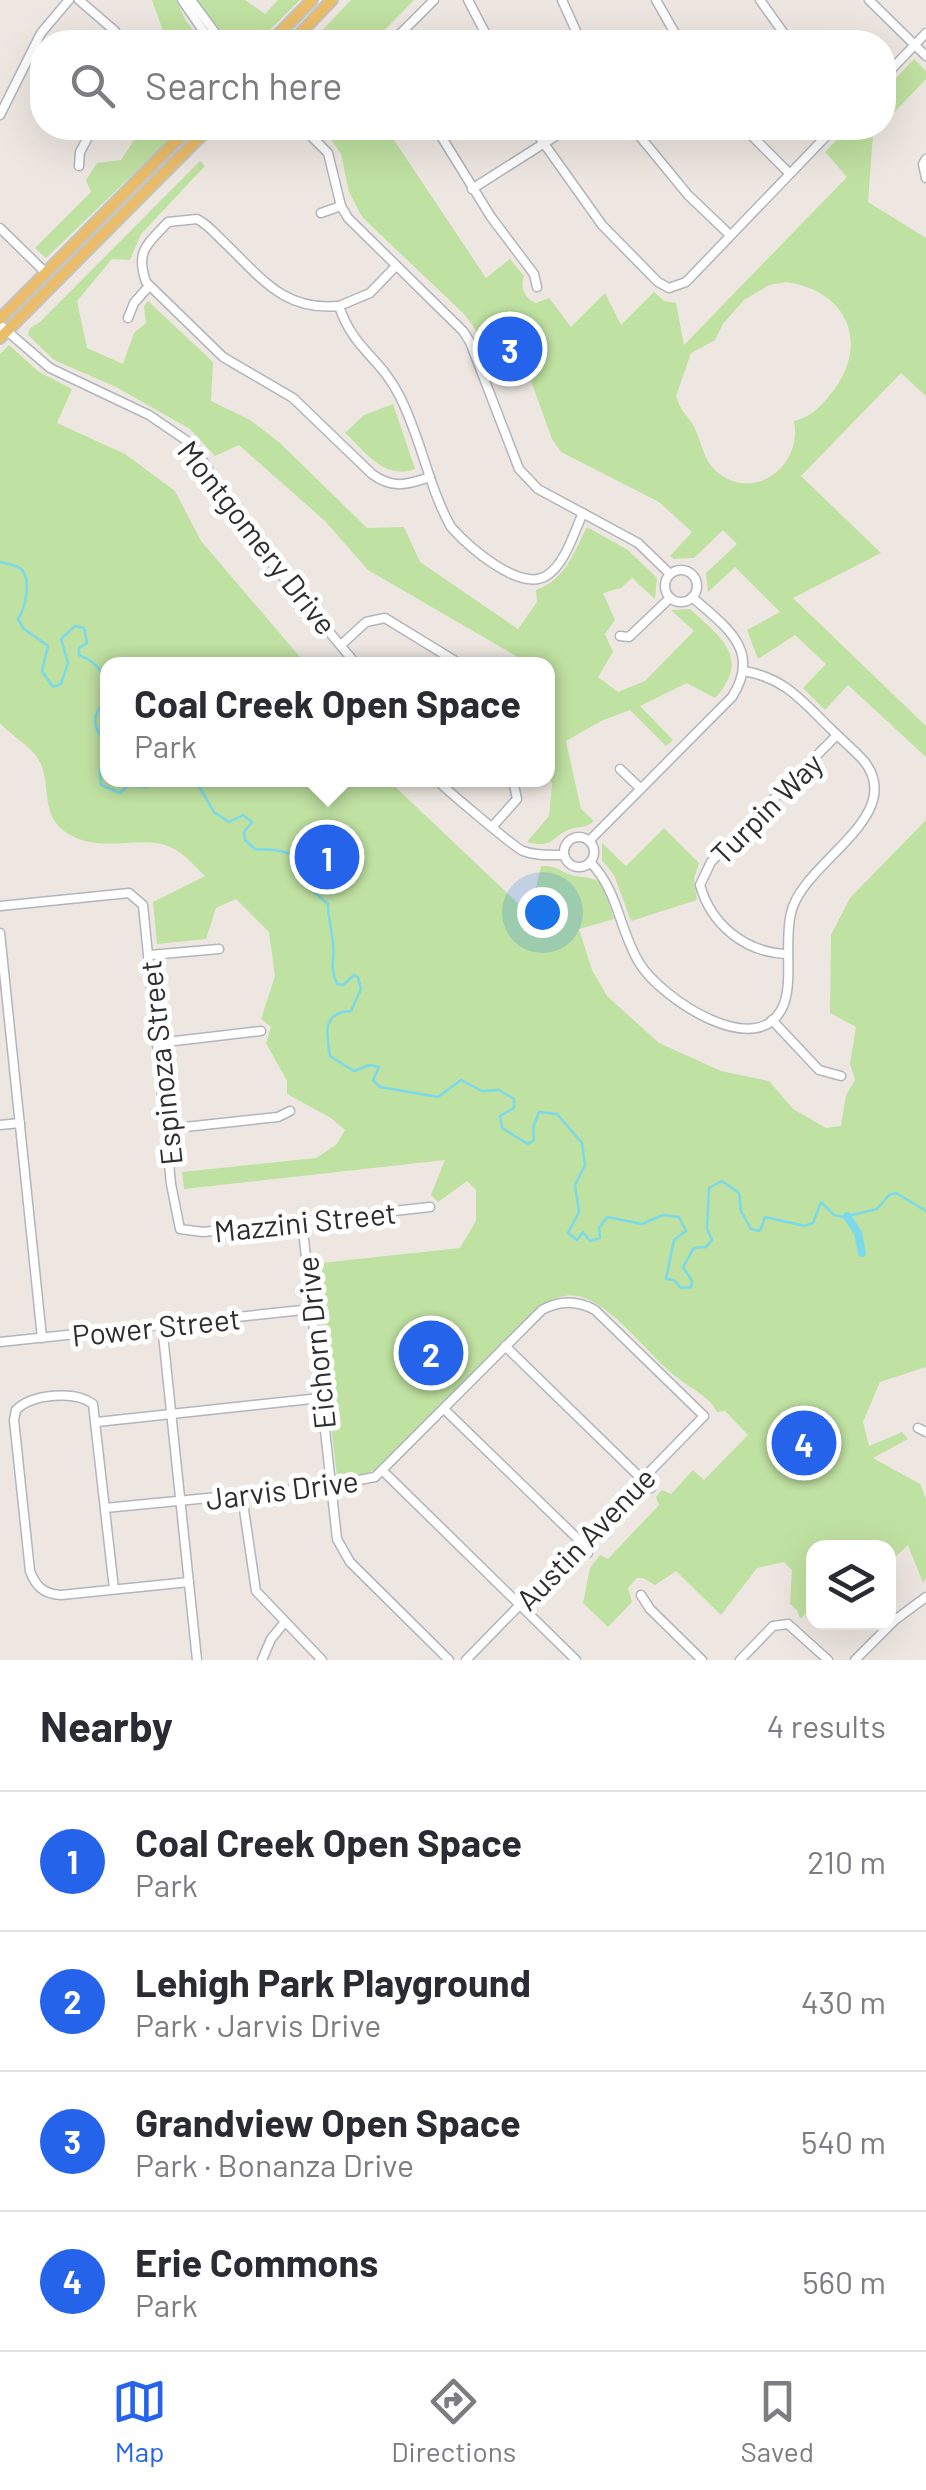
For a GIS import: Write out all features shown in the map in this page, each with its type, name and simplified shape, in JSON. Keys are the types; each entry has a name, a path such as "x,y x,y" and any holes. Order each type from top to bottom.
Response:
{"main road":[{"path":"283,30 312,0"},
{"path":"303,30 332,0"},
{"path":"2,328 46,273 177,140"},
{"path":"2,328 197,140"}],"street":[{"path":"44,30 69,0"},
{"path":"79,0 113,30"},
{"path":"182,0 202,30"},
{"path":"191,0 213,30"},
{"path":"404,30 434,0"},
{"path":"468,0 484,30"},
{"path":"562,0 576,30"},
{"path":"656,0 673,30"},
{"path":"760,0 781,30"},
{"path":"870,0 926,56"},
{"path":"896,64 926,33"},
{"path":"0,114 30,55"},
{"path":"79,166 86,140"},
{"path":"317,140 333,163 341,206 348,218 470,342 519,469 538,489 638,543 670,574"},
{"path":"443,140 472,189 534,274 537,286"},
{"path":"541,140 602,225 668,288 686,282 822,140"},
{"path":"472,189 548,140"},
{"path":"643,140 688,195 730,235"},
{"path":"756,140 790,173"},
{"path":"926,160 926,178"},
{"path":"320,213 341,206"},
{"path":"396,266 370,292 340,306 303,305 274,290 204,223 188,218 168,222 144,249 141,267 149,286 222,357 293,398 380,480 396,485 430,477"},
{"path":"0,228 46,273"},
{"path":"128,318 134,303 149,286"},
{"path":"340,306 352,338 388,374 445,516 462,538 502,568 525,579 543,578 558,564 582,513"},
{"name":"Montgomery Drive","path":"2,328 50,368 149,415 193,445 250,536 351,657"},
{"path":"679,570 693,575 697,586 692,597 678,602 670,598 664,586 670,574 679,570"},
{"path":"589,841 732,697 744,671 744,656 736,640 692,597"},
{"path":"620,636 629,638 670,598"},
{"path":"342,644 366,622 386,618 449,657"},
{"path":"590,862 608,881 642,968 671,998 729,1026 752,1028 772,1020 784,1004 787,991 788,924 796,897 866,818 874,798 871,774 864,762 783,683 744,671"},
{"name":"Turpin Way","path":"786,954 766,951 731,934 714,918 700,885 711,862 837,736"},
{"path":"620,769 642,788"},
{"path":"442,787 516,848 528,854 563,854"},
{"path":"493,826 517,799 514,787"},
{"path":"579,837 589,841 594,849 590,862 582,868 572,866 563,854 569,840 579,837"},
{"name":"Espinoza Street","path":"0,906 130,893 142,904 180,1230"},
{"path":"0,933 42,1338"},
{"path":"150,955 219,949"},
{"path":"772,1020 819,1070 841,1076"},
{"path":"158,1043 261,1032"},
{"path":"166,1129 278,1117 290,1111"},
{"path":"0,1125 20,1123"},
{"name":"Mazzini Street","path":"180,1230 203,1232 430,1207"},
{"name":"Eichorn Drive","path":"302,1221 337,1539 342,1550 449,1660"},
{"name":"Jarvis Drive","path":"105,1508 368,1480 383,1470 552,1304 585,1304 595,1310 704,1416"},
{"name":"Power Street","path":"0,1342 312,1309"},
{"path":"162,1325 197,1660"},
{"path":"505,1346 652,1488"},
{"path":"114,1589 94,1404 80,1396 27,1401 14,1414 34,1582 52,1594 114,1589 189,1582"},
{"path":"96,1422 320,1398"},
{"path":"444,1409 588,1553"},
{"name":"Austin Avenue","path":"466,1660 704,1416"},
{"path":"383,1470 576,1660"},
{"path":"242,1496 256,1590 322,1660"},
{"path":"641,1595 702,1660"},
{"path":"855,1660 895,1620 926,1597"},
{"path":"262,1660 284,1623"},
{"path":"740,1660 773,1626 782,1624 795,1628 828,1660"}],"green space":[{"path":"152,0 176,0 193,30 163,30"},
{"path":"197,0 245,0 265,14 278,0 300,0 270,30 216,30"},
{"path":"351,0 414,0 385,30 322,30"},
{"path":"914,59 926,71 926,79 896,110 896,78"},
{"path":"134,140 169,140 46,258 35,248 91,192 86,180 97,163 121,160"},
{"path":"331,140 394,140 486,278 510,259 524,276 523,288 528,298 536,303 549,298 571,327 605,293 621,325 654,292 664,301 676,303 684,345 847,177 825,152 836,140 873,140 868,202 926,238 926,396 901,373 801,476 881,553 793,598 926,726 926,757 848,685 825,710 803,688 826,664 795,635 758,659 747,630 780,612 735,567 708,592 706,573 737,544 723,530 694,558 674,559 670,556 692,532 659,502 561,452 552,439 525,364 492,368 479,335 465,315 362,217 349,192 341,154","holes":["786,282 825,296 847,323 851,340 842,376 818,408 794,421 791,452 773,475 760,482 731,480 708,461 676,396 691,353 715,340 744,300 769,285"]},
{"path":"200,161 205,166 141,234 130,260 112,259 77,301 87,348 123,364 134,333 146,323 144,306 148,301 213,362 211,401 250,420 280,443 367,528 404,527 420,562 518,629 537,602 536,590 562,572 587,527 628,550 657,578 655,599 632,578 621,588 603,593 615,620 605,634 613,652 598,677 618,692 645,681 694,631 671,610 690,609 728,649 731,671 726,684 715,698 687,683 640,706 673,740 666,746 630,710 566,741 581,809 594,821 564,832 548,843 527,842 549,816 552,787 555,787 555,657 518,657 368,570 325,521 239,445 215,456 190,429 116,387 54,360 28,335 30,328"},
{"path":"9,345 39,372 72,389 57,423 125,454 175,491 201,541 300,657 100,657 100,787 395,787 527,912 541,866 598,881 614,919 579,929 592,970 607,996 659,1043 721,1071 769,1081 793,1109 826,1128 841,1126 846,1095 855,1080 850,1064 856,1027 830,1013 831,935 850,898 926,820 926,1367 880,1382 863,1422 869,1446 902,1432 908,1439 873,1458 920,1484 926,1499 923,1583 908,1545 896,1556 896,1540 806,1540 806,1613 800,1619 790,1604 792,1570 784,1562 757,1568 721,1615 676,1571 655,1585 637,1578 628,1588 632,1602 608,1627 583,1603 590,1568 600,1555 608,1559 659,1505 656,1497 662,1490 671,1494 693,1470 704,1480 748,1435 725,1411 717,1412 705,1397 664,1367 617,1319 591,1301 573,1295 541,1306 378,1468 360,1477 337,1477 312,1264 460,1248 476,1221 476,1190 467,1181 438,1202 431,1195 445,1160 184,1189 182,1172 316,1158 336,1145 345,1130 287,1094 287,1081 266,1043 271,1027 261,1019 275,976 269,932 236,899 216,908 206,939 157,944 153,902 205,876 180,853 164,845 93,843 64,831 49,809 39,760 0,723 0,354"},
{"path":"393,404 415,469 385,468 345,433 364,415"},
{"path":"664,828 699,863 694,878 697,900 631,921 614,875 602,860 602,843 626,866"}],"waterway":[{"path":"0,562 23,571 26,596 18,619 24,629 48,646 42,671 53,687 61,684 68,663 61,639 75,626 84,628 87,643 79,648 79,655 100,672"},
{"path":"100,708 95,722 100,735"},
{"path":"106,787 120,793 126,787"},
{"path":"199,787 214,812 229,822 243,815 252,822 244,832 245,840 255,849 311,859 313,891 328,904 337,984 343,985 354,975 361,989 351,1011 335,1015 328,1025 330,1056 354,1071 370,1065 379,1067 373,1080 380,1087 438,1097 461,1080 482,1091 499,1090 514,1099 514,1108 500,1116 502,1128 528,1144 534,1140 533,1128 539,1112 557,1114 582,1143 585,1165 575,1185 579,1212 568,1233 577,1240 583,1232 590,1241 600,1238 599,1228 607,1217 642,1224 663,1215 679,1217 686,1231 674,1240 666,1279 674,1280 681,1288 691,1287 692,1281 683,1267 694,1248 706,1247 712,1240 707,1229 709,1188 722,1181 739,1193 741,1211 751,1229 760,1231 765,1217 805,1226 813,1223 821,1202 834,1215 843,1217 877,1209 896,1193 926,1211"},
{"path":"847,1216 858,1233 862,1253"}],"place":[{"name":"Grandview Open Space","path":"510,349"},
{"name":"Coal Creek Open Space","path":"327,857"},
{"name":"Lehigh Park Playground","path":"431,1353"},
{"name":"Erie Commons","path":"804,1443"}]}
